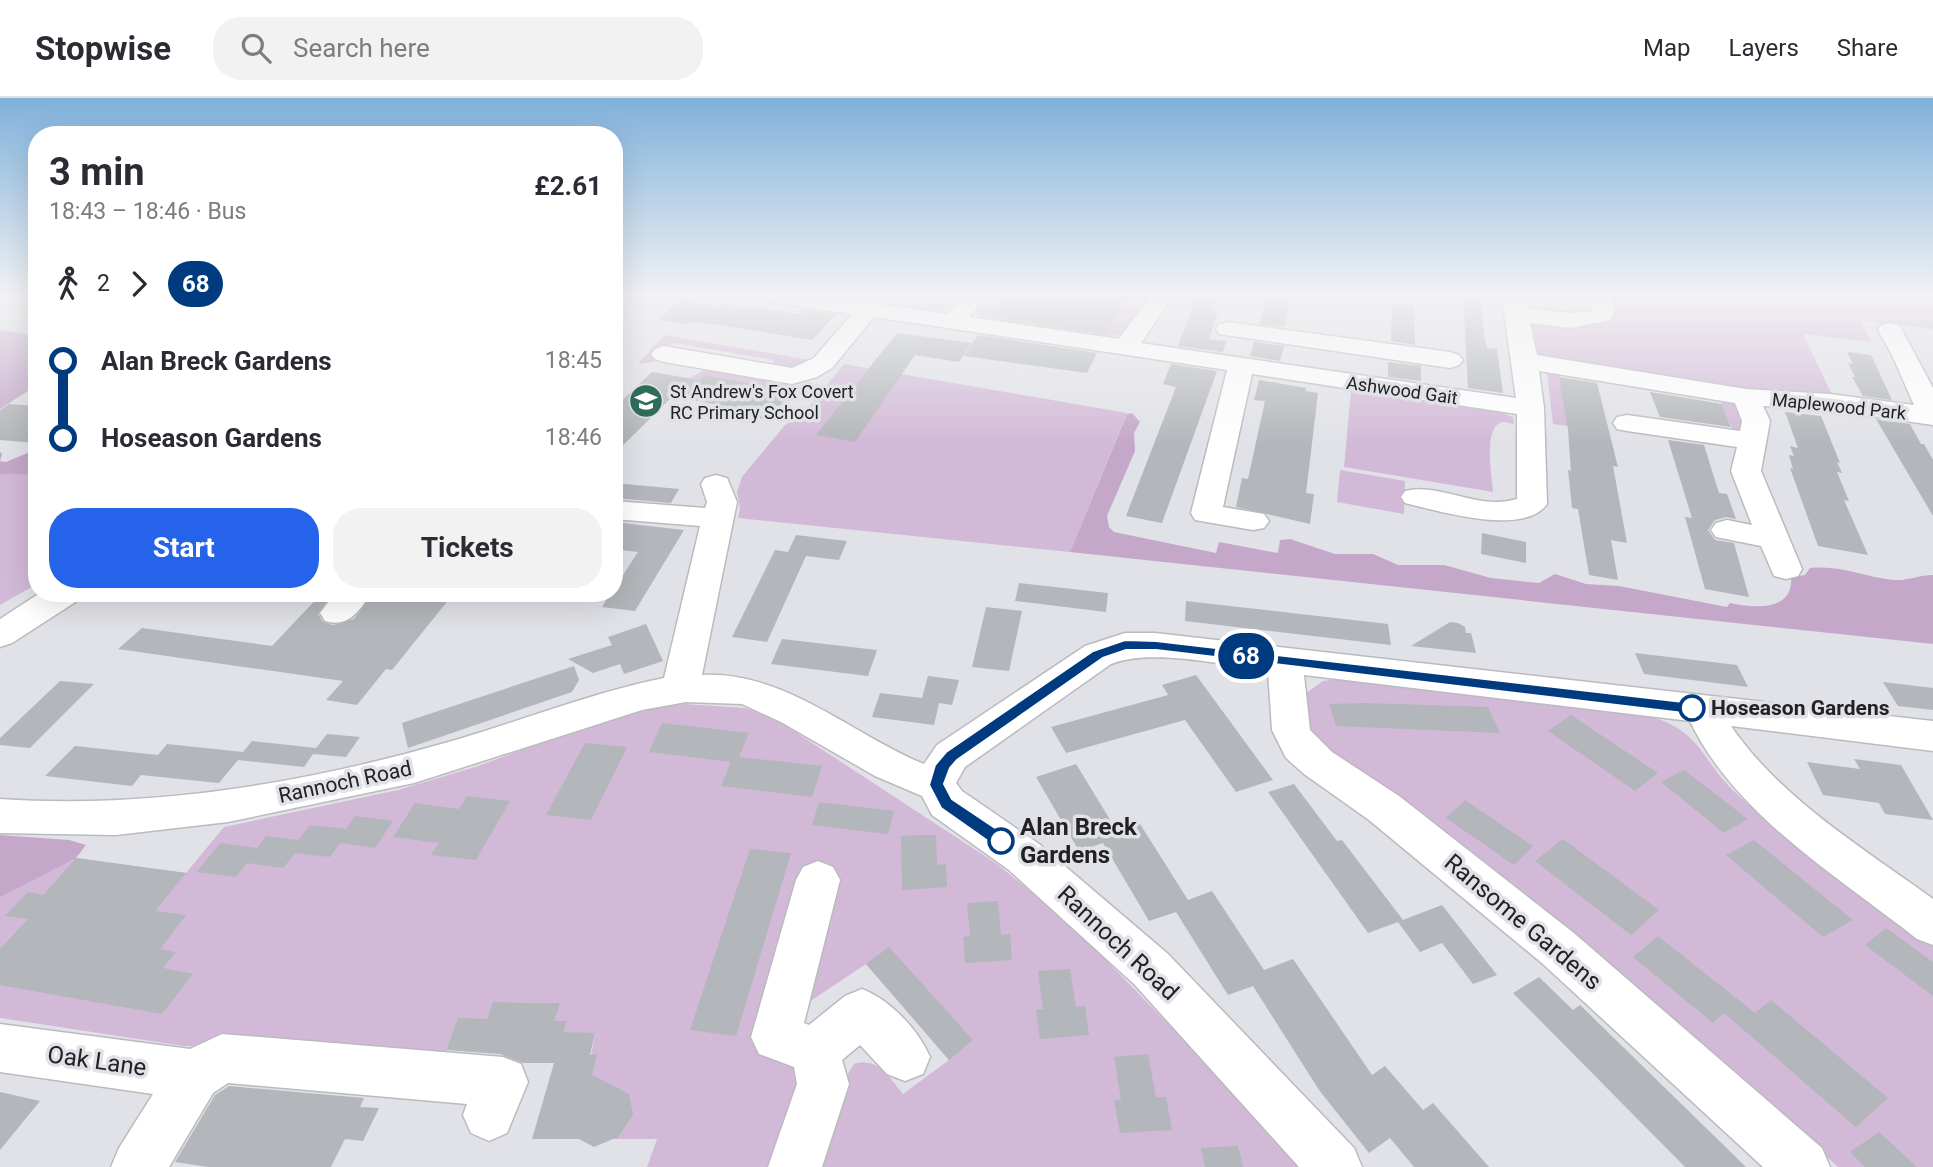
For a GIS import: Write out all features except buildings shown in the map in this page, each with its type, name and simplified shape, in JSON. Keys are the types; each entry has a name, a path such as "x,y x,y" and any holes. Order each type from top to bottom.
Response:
{"street":[{"path":"664,354 771,374 811,377 839,345"},
{"name":"Ashwood Gait","path":"1104,345 1530,408"},
{"path":"1331,380 1337,345"},
{"path":"1385,345 1450,360"},
{"path":"1416,497 1496,512 1517,511 1532,504 1530,408 1522,345"},
{"name":"Maplewood Park","path":"1899,345 1933,416"},
{"name":"Maplewood Park","path":"1525,361 1746,397 1829,402 1933,416"},
{"path":"1241,366 1206,513 1253,521"},
{"name":"Maplewood Park","path":"1746,397 1756,421 1746,471 1786,569"},
{"path":"1627,422 1753,441"},
{"path":"680,690 722,502 716,484"},
{"path":"623,511 710,517 716,523"},
{"path":"1727,530 1772,538"},
{"path":"0,635 51,602"},
{"path":"936,785 938,775 951,756 1098,654 1125,645 1156,645 1933,736"},
{"name":"Ransome Gardens","path":"1285,661 1291,730 1300,747 1318,763 1384,808 1559,949 1803,1167"},
{"name":"Rannoch Road","path":"0,816 70,821 115,820 258,801 427,764 624,700 680,690 728,689 768,698 889,765 936,785 947,803 1024,857 1151,968 1335,1167"},
{"path":"1703,709 1710,727 1728,755 1776,804 1933,925"},
{"path":"815,1051 776,1037 818,880"},
{"path":"815,1051 862,1012 905,1057"},
{"name":"Oak Lane","path":"0,1048 194,1074"},
{"path":"795,1167 822,1084 815,1051"},
{"path":"138,1167 194,1074 222,1058 503,1082 489,1115"}],"shaded area":[{"path":"0,345 28,345 28,391 0,409"},
{"path":"655,345 671,345 664,348 653,362 638,364"},
{"path":"686,345 721,345 815,361 797,369 773,366 773,360"},
{"path":"1533,345 1808,345 1835,401 1554,363 1534,354"},
{"path":"844,364 1127,413 1070,552 738,518 740,508 737,492 742,477 784,426 808,408"},
{"path":"710,366 794,381 793,391 704,375 699,380 689,379"},
{"path":"1547,373 1720,398 1735,404 1740,420 1746,424 1745,431 1733,431 1720,399 1560,375 1568,426 1553,424"},
{"path":"1351,391 1502,413 1513,417 1514,424 1500,423 1491,437 1493,492 1344,467"},
{"path":"1132,413 1140,422 1134,433 1135,451 1107,516 1109,527 1114,532 1216,553 1219,542 1278,553 1280,540 1290,539 1335,554 1373,554 1398,565 1444,565 1491,578 1539,583 1555,574 1586,584 1619,586 1727,607 1730,603 1760,606 1779,602 1786,597 1791,577 1805,575 1810,568 1832,568 1894,580 1933,575 1933,644 1070,552 1127,414"},
{"path":"28,453 28,475 0,474 0,461 6,462"},
{"path":"1340,470 1405,481 1404,514 1337,502"},
{"path":"0,474 28,475 28,589 0,605"},
{"path":"1339,679 1649,716 1667,722 1691,739 1726,783 1761,815 1933,944 1933,1167 1838,1167 1709,1050 1591,949 1341,768 1306,729 1305,694 1323,681"},
{"path":"685,704 745,708 774,718 997,864 1074,927 1208,1065 1300,1167 818,1167 843,1082 854,1064 870,1063 877,1066 903,1094 949,1060 866,964 800,1008 837,879 809,878 763,1053 798,1059 804,1075 776,1167 647,1167 657,1139 575,1139 595,1034 563,1032 554,1021 559,1003 494,1002 487,1019 458,1019 445,1052 184,1046 0,1018 0,835 76,858 186,873 224,827 398,790 475,767 648,707"},
{"path":"0,835 69,840 86,845 76,858 0,897"}],"bus line":[{"name":"68","path":"1001,841 947,803 939,793 936,785 943,765 951,756 1098,654 1125,645 1156,645 1692,708"}],"place":[{"name":"St Andrew's Fox Covert RC Primary School","path":"646,401"},
{"name":"Hoseason Gardens","path":"1692,708"},
{"name":"Alan Breck Gardens","path":"1001,841"}]}
